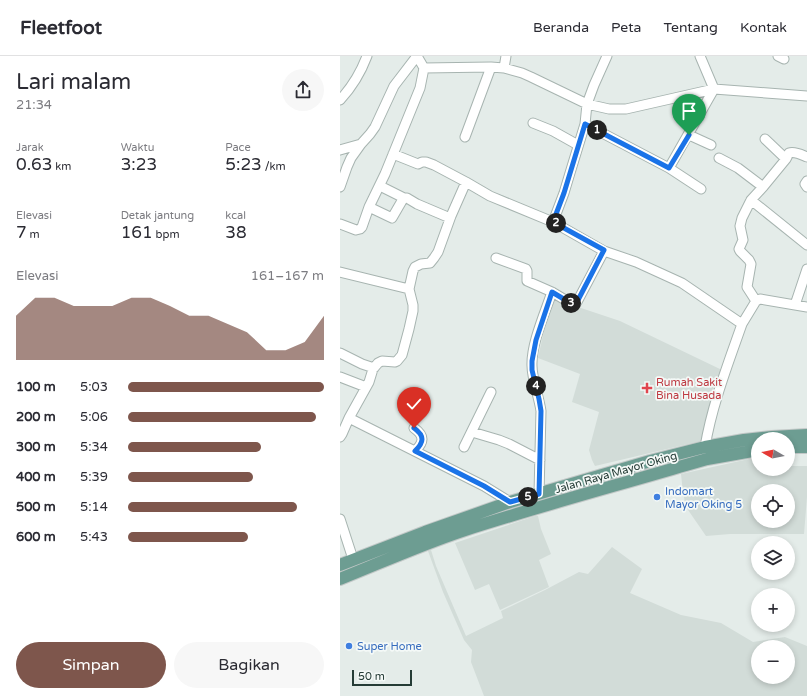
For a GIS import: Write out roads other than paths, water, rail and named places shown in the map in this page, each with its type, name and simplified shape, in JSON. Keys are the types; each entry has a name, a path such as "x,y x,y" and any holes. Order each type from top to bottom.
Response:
{"main road":[{"name":"Jalan Raya Mayor Oking","path":"340,579 420,547 650,461 705,447 772,436 807,435"},
{"path":"795,447 807,447"},
{"name":"Jalan Raya Mayor Oking","path":"340,565 425,532 510,502 539,494 565,493 707,459 751,451"}],"street":[{"path":"340,100 348,91 362,68 367,56"},
{"path":"340,187 351,158 375,127 394,86 417,56 424,68 420,88 380,186 360,229 356,230 340,224"},
{"path":"504,68 506,56"},
{"path":"553,222 564,193 585,124 587,104 594,84 607,56"},
{"path":"700,56 714,89"},
{"path":"465,137 491,67"},
{"path":"424,68 504,68 522,73 587,104 609,109 626,109 714,89 807,96"},
{"path":"669,168 714,89"},
{"path":"533,123 578,145"},
{"path":"585,124 669,168 701,189"},
{"path":"689,135 710,145"},
{"path":"765,139 786,158"},
{"path":"340,150 361,144"},
{"path":"756,302 747,287 751,264 740,251 744,240 740,226 751,200 789,153 792,152 807,157"},
{"path":"393,154 418,164 426,162 490,196 553,222 604,250 636,262 682,283 742,324"},
{"path":"719,158 738,168 763,187"},
{"path":"807,181 805,184 807,187"},
{"path":"340,437 374,368 382,361 398,361 402,355 413,311 409,289 414,268 421,264 430,263 438,252 450,218 466,182"},
{"path":"380,186 450,218"},
{"path":"369,207 392,218 404,198"},
{"path":"751,200 806,243"},
{"path":"496,258 526,269 527,281 552,292 572,304 577,302 604,250"},
{"path":"795,305 807,269"},
{"path":"340,272 409,289"},
{"path":"539,494 541,411 532,370 532,361 536,340 552,292"},
{"path":"705,447 707,434 723,376 742,324 756,302 760,299 807,307"},
{"path":"340,353 374,368"},
{"path":"340,377 366,386"},
{"path":"464,447 491,392"},
{"path":"349,418 484,486 510,502"},
{"path":"414,428 420,432 422,436 422,442 415,451"},
{"path":"472,432 509,444 540,460"},
{"path":"340,519 353,559"}],"place":[{"name":"Rumah Sakit Bina Husada","path":"647,388"},
{"name":"Indomart Mayor Oking 5","path":"657,497"},
{"name":"Super Home","path":"349,646"}]}
